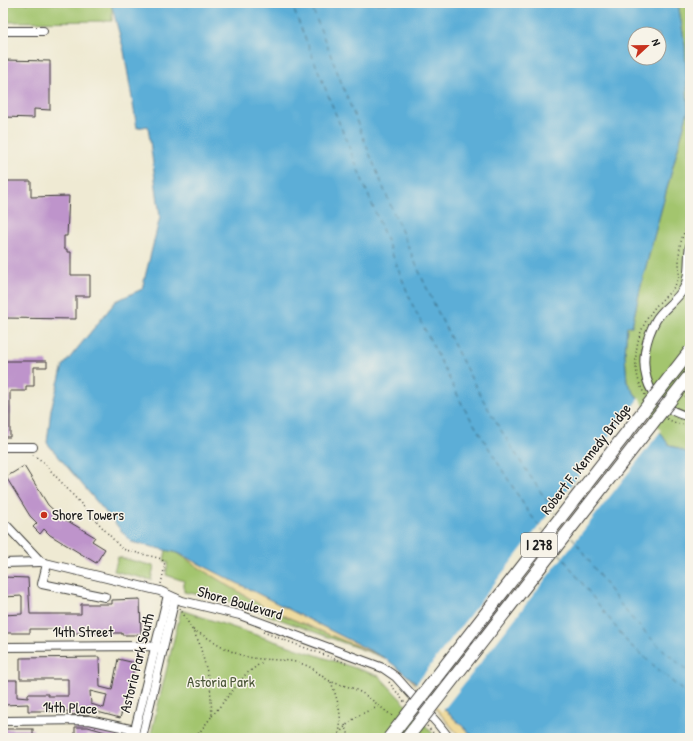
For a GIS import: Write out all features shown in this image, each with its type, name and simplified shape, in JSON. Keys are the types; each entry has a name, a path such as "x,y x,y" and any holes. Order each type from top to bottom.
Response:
{"highway":[{"name":"Robert F. Kennedy Bridge","path":"389,738 690,351"},
{"name":"Robert F. Kennedy Bridge","path":"407,738 690,375"}],"street":[{"path":"3,31 43,31"},
{"path":"690,246 689,272 686,283 679,295 657,319 648,337 644,360 644,368 648,384 657,399 672,411 690,417"},
{"path":"3,447 33,451"},
{"path":"7,526 44,563 42,584 105,597"},
{"name":"Shore Boulevard","path":"3,563 44,563 160,591 177,601 240,614 383,668 396,677 449,738"},
{"name":"Astoria Park South","path":"134,734 159,649 177,601"},
{"name":"14th Street","path":"3,647 149,646 159,649"},
{"name":"Astoria Park South","path":"142,738 159,649"},
{"name":"14th Place","path":"3,721 88,720 134,734"}],"path":[{"path":"647,398 638,380 635,365 639,338 648,316 677,282 680,270 681,242 690,223"},
{"path":"664,417 676,423 690,426"},
{"path":"33,451 122,549 162,559 165,564 161,584"},
{"path":"177,601 199,642 210,683 212,716"},
{"path":"193,630 243,656 263,660 289,661 306,665 317,671 331,682 353,688 374,700 380,707 396,718"},
{"path":"262,632 348,663"},
{"path":"195,738 246,674 263,660"},
{"path":"388,681 408,706"},
{"path":"331,682 339,709 339,734"},
{"path":"337,738 345,725 356,716 368,710 380,707"},
{"path":"345,725 350,738"},
{"path":"427,726 438,738"}],"green space":[{"path":"3,3 111,3 112,21 3,22"},
{"path":"678,3 690,3 690,454 668,444 627,382 625,354 627,326 632,326 642,281 688,111 685,45"},
{"path":"166,550 178,553 204,571 266,608 385,658 241,605 217,598 184,592 184,581 166,575 168,562 164,561"},
{"path":"118,557 154,566 151,580 114,571"},
{"name":"Astoria Park","path":"181,610 379,676 437,738 150,738"}],"sand":[{"path":"178,553 385,658 266,608 204,571"},
{"path":"406,674 413,680 475,738 461,738"}],"water":[{"path":"111,3 678,3 685,45 688,111 642,281 632,326 627,326 625,354 627,382 668,444 690,454 690,738 475,738 413,680 385,658 178,553 131,542 47,443 51,409 63,366 116,301 142,289 160,217 148,126 137,128 124,51"}],"pier":[{"path":"639,398 661,431 442,712 415,685"}],"building":[{"path":"3,60 50,61 50,110 34,109 34,118 4,117"},
{"path":"3,181 31,181 31,197 69,196 67,236 64,236 64,249 67,249 67,252 71,252 71,275 90,275 90,296 76,296 76,319 3,318"},
{"path":"3,361 47,361 47,367 34,367 34,386 26,386 26,391 10,391 10,437 3,437"},
{"name":"Shore Towers","path":"24,466 48,505 61,517 95,537 92,541 105,549 96,563 50,535 44,529 40,534 33,527 37,523 30,516 6,477"},
{"path":"3,577 28,578 30,614 81,614 81,604 112,604 112,600 140,599 141,635 122,635 122,633 56,633 56,629 30,629 30,633 3,633 3,615 22,614 22,596 3,597"},
{"path":"99,657 100,687 112,690 118,659 135,663 120,718 90,710 89,714 68,715 68,711 28,711 28,704 3,705 3,680 17,680 17,697 28,698 28,694 68,696 68,679 20,679 20,658","holes":["90,691 107,695 104,708 91,704"]},
{"path":"75,727 88,727 121,736 121,738 101,738 87,735 86,738 75,738"},
{"path":"3,729 33,729 33,738 3,738"}],"ferry route":[{"path":"291,3 413,306 464,408 527,510 543,531"},
{"path":"310,3 388,199 430,295 477,389 525,468 556,514"},
{"path":"572,537 607,587 630,616 651,639 690,673"},
{"path":"559,553 628,643 690,697"}],"place":[{"name":"Shore Towers","path":"44,515"}]}
